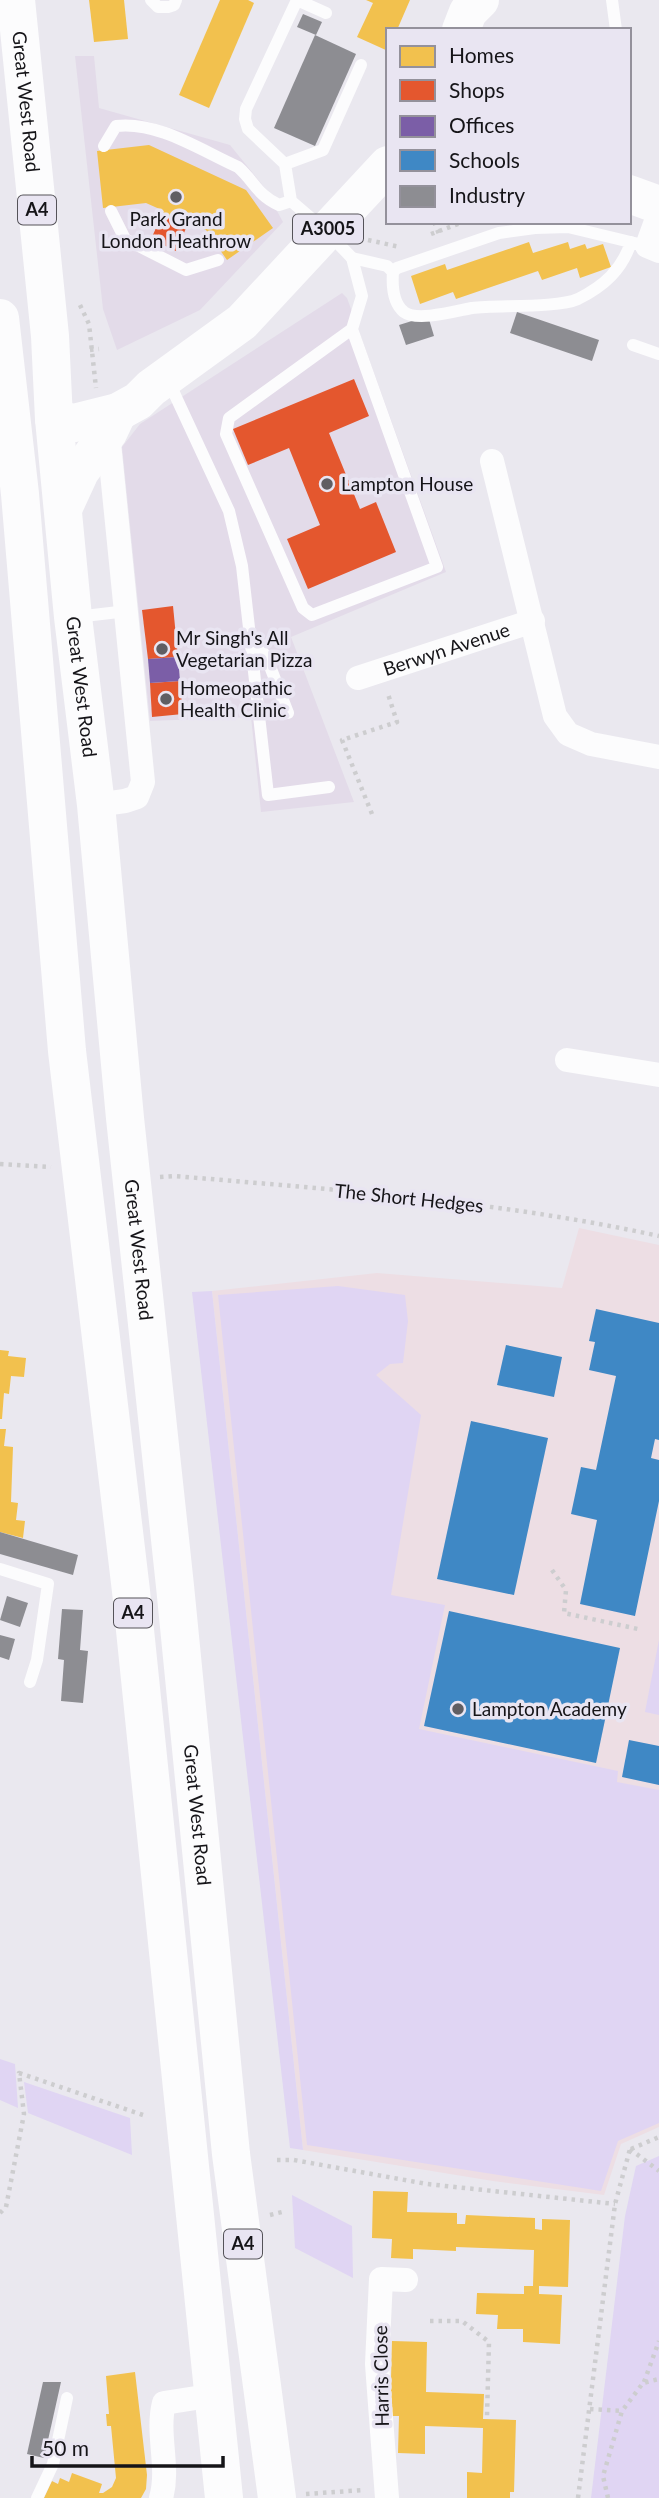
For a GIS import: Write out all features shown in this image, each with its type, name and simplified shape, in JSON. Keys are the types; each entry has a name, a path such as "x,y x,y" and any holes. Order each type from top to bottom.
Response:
{"main road":[{"name":"Great West Road","path":"16,0 50,336 54,419 73,617 111,803 125,1118 175,1586 231,2154 288,2496"},
{"path":"462,28 468,12 480,0"},
{"path":"486,28 489,0"},
{"name":"A3005","path":"54,419 74,424 113,422 159,383 242,322 339,244 386,168"},
{"path":"631,195 659,205"},
{"name":"A4","path":"0,318 7,434 43,743 67,1051 131,1591 224,2498"},
{"name":"A3005","path":"7,434 54,419 72,402 114,388 159,383"},
{"path":"63,509 80,472 113,422"}],"street":[{"path":"646,247 659,214"},
{"path":"111,803 137,797 144,782 113,422"},
{"name":"Berwyn Avenue","path":"492,461 555,716 568,734 591,744 659,757"},
{"name":"Berwyn Avenue","path":"369,674 533,621"},
{"path":"567,1060 659,1075"},
{"name":"Harris Close","path":"386,2493 377,2364 381,2279 406,2280"},
{"path":"160,2498 164,2487 160,2418 164,2403 215,2395"}],"lane":[{"path":"151,0 158,7 174,5 176,0"},
{"path":"274,218 285,203 285,164 253,135 245,119 246,109 297,0 326,12"},
{"path":"612,0 616,28"},
{"path":"285,164 323,150 360,65"},
{"path":"104,146 116,126 136,125 154,129 238,167 248,176 263,198 285,203 339,244 387,266 393,272 392,284 396,300 403,311 412,315 430,316 498,305 575,300 603,285 615,274 627,254 646,247"},
{"path":"111,211 125,239 186,270 218,260"},
{"path":"393,272 420,259 499,233 535,228 568,227 646,247"},
{"path":"339,244 362,296 352,329 437,567 312,615 303,607 226,434 229,418 352,329"},
{"path":"632,345 659,354"},
{"path":"159,383 229,512 242,566 268,795 329,787"},
{"path":"73,617 128,611"},
{"path":"250,638 266,656 288,713"},
{"path":"0,1569 48,1584 37,1660 30,1682"},
{"path":"37,2498 52,2464 67,2398"}],"path":[{"path":"426,236 458,224"},
{"path":"339,244 402,247"},
{"path":"89,324 94,380"},
{"path":"92,350 99,349"},
{"path":"369,674 397,722 342,740 372,814"},
{"path":"0,1164 55,1167"},
{"name":"The Short Hedges","path":"158,1177 175,1176 427,1197 581,1219 659,1236"},
{"path":"552,1570 566,1590 564,1613 638,1629"},
{"path":"0,2213 6,2207 24,2114 19,2073 142,2115"},
{"path":"630,2150 659,2137"},
{"path":"630,2150 659,2171"},
{"path":"578,2498 615,2204 630,2150"},
{"path":"277,2160 295,2160 427,2184 615,2204"},
{"path":"266,2216 282,2212"},
{"path":"430,2321 462,2321 489,2342 487,2416"},
{"path":"608,2498 603,2476 622,2411 643,2383 659,2341"},
{"path":"643,2383 659,2379"},
{"path":"590,2409 622,2411"},
{"path":"288,2496 386,2493"}],"shaded area":[{"path":"75,56 94,56 99,108 230,145 264,187 283,222 200,310 117,350 103,309"},
{"path":"342,293 347,298 446,572 291,637 354,802 261,812 251,717 150,721 122,447 140,424"},
{"name":"Lampton Academy","path":"579,1228 659,1245 659,2127 621,2144 604,2195 493,2181 303,2150 212,1291 377,1273 562,1288"},
{"name":"Lampton Academy","path":"338,1286 405,1295 408,1321 403,1363 390,1364 376,1375 421,1415 391,1595 445,1605 419,1729 618,1771 617,1782 659,1790 659,2123 618,2141 601,2191 307,2145 218,1295"},
{"path":"212,1291 303,2150 290,2148 192,1292"},
{"path":"659,1640 659,1715 645,1712"},
{"path":"0,2059 15,2064 18,2108 0,2100"},
{"path":"24,2082 130,2118 132,2155 28,2113"},
{"path":"659,2156 659,2498 591,2498 625,2216 636,2166"},
{"path":"292,2195 352,2226 353,2278 295,2248"}],"building: Homes":[{"path":"89,0 124,0 128,39 94,42"},
{"path":"220,0 248,0 254,3 209,108 179,95"},
{"path":"366,0 410,0 398,28 386,28 386,50 357,37 373,3"},
{"name":"Park Grand London Heathrow","path":"149,145 246,190 273,228 227,260 206,230 189,223 187,226 162,215 164,211 146,203 103,208 97,151"},
{"path":"529,242 533,253 568,242 570,249 585,244 587,249 603,244 611,267 580,278 577,268 542,280 538,271 456,299 453,292 420,304 411,276 445,264 447,270"},
{"path":"0,1350 9,1351 8,1356 26,1358 24,1377 11,1376 9,1394 4,1393 2,1419 0,1419"},
{"path":"0,1429 6,1429 4,1446 13,1447 11,1502 18,1503 16,1520 25,1521 23,1538 0,1532"},
{"path":"373,2191 408,2192 407,2212 457,2213 457,2224 465,2224 466,2215 535,2218 535,2229 542,2230 542,2219 570,2220 568,2287 539,2286 539,2294 562,2295 560,2344 523,2342 523,2329 497,2329 498,2315 476,2314 477,2293 524,2294 524,2286 533,2286 534,2250 456,2247 456,2251 413,2249 413,2259 391,2258 392,2239 372,2238"},
{"path":"392,2341 427,2342 426,2392 484,2394 483,2419 516,2420 514,2492 510,2492 510,2498 467,2498 467,2472 482,2473 483,2428 425,2426 425,2454 398,2453 399,2416 390,2416"},
{"path":"135,2372 147,2475 146,2489 141,2498 44,2498 52,2481 58,2484 60,2478 69,2482 72,2473 102,2484 99,2493 112,2487 116,2478 111,2426 107,2426 106,2414 109,2414 106,2376"}],"building: Shops":[{"path":"162,215 187,226 176,251 151,239"},
{"name":"Lampton House","path":"354,379 369,416 329,433 360,509 376,502 396,552 308,589 287,539 320,525 289,448 248,465 233,429"},
{"path":"173,606 178,657 148,659 142,610"},
{"name":"Homeopathic Health Clinic","path":"180,681 183,714 152,717 150,683"}],"building: Offices":[{"path":"178,657 180,681 150,683 148,659"}],"building: Schools":[{"path":"596,1309 659,1323 659,1440 655,1439 651,1458 659,1460 659,1501 635,1616 580,1604 597,1520 571,1514 581,1467 596,1470 616,1376 589,1370 595,1342 589,1341"},
{"path":"506,1345 562,1357 554,1397 497,1385"},
{"path":"471,1421 548,1438 514,1595 437,1579"},
{"path":"449,1611 620,1648 596,1763 424,1726"},
{"path":"629,1740 659,1746 659,1785 622,1777"}],"building: Industry":[{"path":"303,14 322,22 316,35 297,27"},
{"path":"315,35 356,54 315,146 274,128"},
{"path":"517,312 599,340 592,361 510,333"},
{"path":"428,316 434,336 406,345 399,325"},
{"path":"0,1532 78,1555 73,1575 0,1554"},
{"path":"7,1596 28,1603 20,1627 0,1620"},
{"path":"62,1609 83,1610 80,1650 88,1651 83,1703 61,1701 64,1660 58,1659"},
{"path":"0,1635 15,1639 9,1660 0,1657"},
{"path":"43,2382 61,2382 44,2458 27,2454"}],"place":[{"name":"Park Grand London Heathrow","path":"176,197"},
{"name":"Lampton House","path":"327,484"},
{"name":"Mr Singh's All Vegetarian Pizza","path":"162,649"},
{"name":"Homeopathic Health Clinic","path":"166,699"},
{"name":"Lampton Academy","path":"458,1709"}]}
